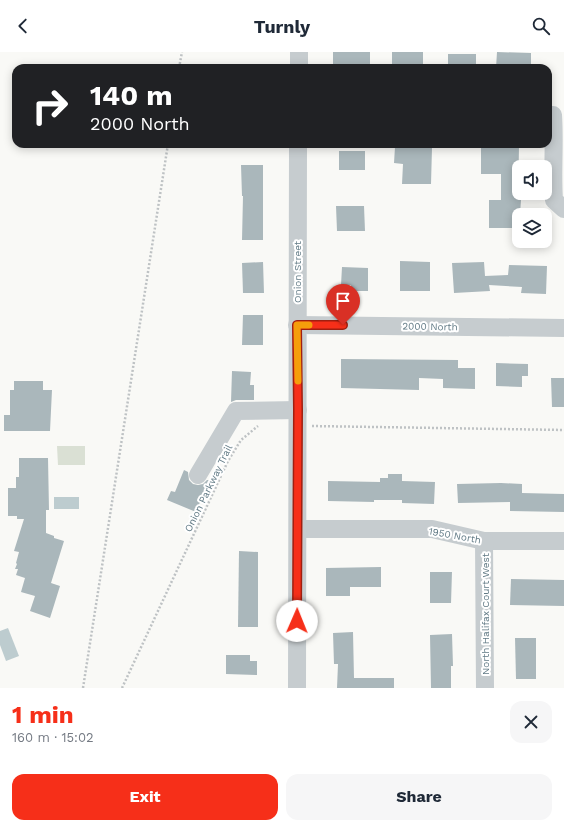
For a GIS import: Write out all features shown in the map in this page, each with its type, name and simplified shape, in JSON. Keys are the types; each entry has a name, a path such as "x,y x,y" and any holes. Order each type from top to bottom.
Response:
{"street":[{"path":"299,52 299,64"},
{"path":"552,120 554,129 554,200 564,209"},
{"name":"Onion Street","path":"297,688 298,148"},
{"name":"2000 North","path":"297,325 564,328"},
{"path":"198,476 236,410 298,418"},
{"name":"1950 North","path":"298,529 432,529 484,541 564,541"},
{"name":"North Halifax Court West","path":"484,541 485,688"}],"path":[{"path":"180,64 182,52"},
{"path":"83,688 167,148"},
{"path":"298,418 564,430"},
{"name":"Onion Parkway Trail","path":"122,688 228,461 241,440 259,424"}],"shaded area":[{"path":"57,446 85,446 85,465 58,465"},
{"path":"54,497 79,497 79,509 54,509"},
{"path":"8,628 19,656 6,661 0,645 0,631"}],"building":[{"path":"333,52 370,52 370,64 333,64"},
{"path":"392,52 423,52 423,64 392,64"},
{"path":"497,52 531,53 531,64 496,64"},
{"path":"448,54 476,54 476,64 448,64"},
{"path":"395,148 432,148 431,184 402,184 403,164 394,163"},
{"path":"481,148 519,148 519,160 512,160 512,200 521,200 520,208 512,208 512,228 489,228 489,200 501,200 501,174 481,174"},
{"path":"339,151 365,151 365,170 339,170"},
{"path":"241,165 263,165 263,240 242,240 243,196"},
{"path":"336,206 364,206 365,231 337,231"},
{"path":"400,261 430,262 430,291 400,291"},
{"path":"263,262 264,293 243,293 242,263"},
{"path":"484,262 485,276 508,275 509,265 547,266 546,294 521,293 522,287 489,285 490,291 454,293 452,263"},
{"path":"342,267 368,268 368,291 351,291 351,285 341,285"},
{"path":"243,315 263,315 263,345 242,345"},
{"path":"341,359 458,360 458,368 475,368 475,389 443,388 443,379 419,378 419,390 341,388"},
{"path":"496,363 528,364 528,376 522,376 522,387 496,386"},
{"path":"232,371 251,372 250,385 254,385 254,400 236,400 231,402"},
{"path":"551,378 564,378 564,407 552,407"},
{"path":"14,381 43,381 43,390 52,390 50,431 4,431 4,415 10,415 10,390 14,390"},
{"path":"19,458 48,458 49,510 46,510 46,533 54,536 54,538 64,541 51,583 60,586 50,618 30,611 35,596 21,592 25,578 16,575 18,569 15,569 19,552 14,551 24,519 17,519 17,516 8,516 8,488 16,488 16,477 19,477"},
{"path":"184,470 188,472 189,480 193,484 203,484 209,480 196,512 167,500 171,491 175,492"},
{"path":"388,474 402,474 402,481 435,482 434,504 402,503 402,500 374,500 374,502 328,501 328,481 380,482 380,478 388,478"},
{"path":"457,484 522,484 522,493 564,494 564,512 510,511 510,502 458,503"},
{"path":"239,551 258,552 258,627 238,627"},
{"path":"381,567 381,587 350,587 350,596 326,596 326,568"},
{"path":"430,572 452,572 451,603 430,603"},
{"path":"511,579 564,580 564,606 510,605"},
{"path":"353,632 354,678 394,678 394,688 337,688 338,664 334,664 333,633"},
{"path":"452,634 453,666 451,666 451,688 431,688 430,635"},
{"path":"515,638 536,638 536,679 516,679"},
{"path":"226,655 250,655 250,661 257,661 257,675 226,674"}],"slow traffic":[{"path":"298,381 297,325 309,325"}],"route":[{"path":"297,621 297,325 343,325"}]}
